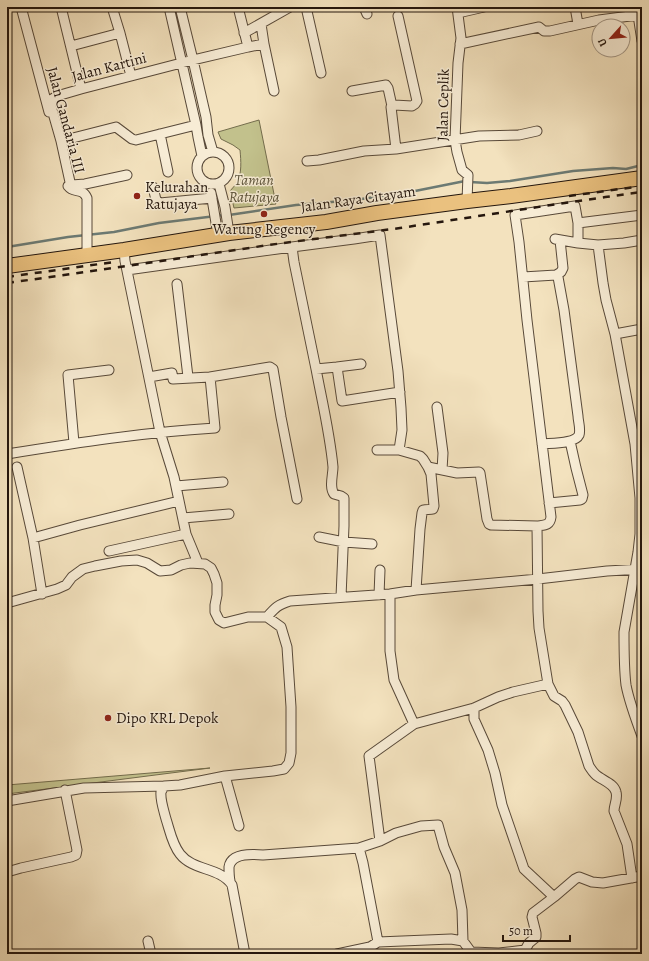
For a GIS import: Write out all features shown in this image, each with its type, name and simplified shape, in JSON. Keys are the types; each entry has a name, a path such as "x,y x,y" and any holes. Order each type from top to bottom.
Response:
{"main road":[{"name":"Jalan Raya Citayam","path":"7,266 87,249 124,250 223,230 326,222 468,196 511,196 642,178"}],"street":[{"name":"Jalan Gandaria III","path":"21,7 68,186 72,190 82,191 87,198 87,249"},
{"name":"Jalan Kartini","path":"61,7 81,88"},
{"name":"Jalan Kartini","path":"112,7 130,76"},
{"path":"169,7 202,156"},
{"path":"180,7 213,152"},
{"path":"238,7 248,47 264,44"},
{"path":"244,33 290,7"},
{"path":"306,7 321,73"},
{"path":"457,10 484,7"},
{"path":"575,7 578,24"},
{"name":"Jalan Ceplik","path":"457,10 461,38 458,63 455,140 462,170 468,175 468,196"},
{"path":"460,44 539,28 544,31 550,31 638,11 642,41"},
{"path":"392,106 412,106 417,102 398,16"},
{"path":"260,24 274,91"},
{"path":"71,46 120,33"},
{"name":"Jalan Kartini","path":"127,175 72,185 70,182 52,106 52,99 81,88 248,47"},
{"path":"352,91 386,85 392,106 396,149"},
{"path":"61,141 116,127 132,139 136,140 196,125"},
{"path":"307,162 364,151 396,149 479,136 519,135 537,131"},
{"path":"160,134 168,172"},
{"path":"213,152 226,158 230,168 227,178 223,182 214,184 205,182 201,179 198,175 197,165 202,156 213,152"},
{"path":"214,184 212,198 214,210 223,230"},
{"path":"214,184 225,207 223,230"},
{"path":"153,187 156,200 160,203 212,198"},
{"path":"428,467 458,473 479,472 487,519 491,526 537,526 548,524 550,522 551,517 527,320 520,242 515,215 575,206 578,222 578,243"},
{"path":"578,222 642,215"},
{"path":"127,270 380,235 400,392 402,430 399,450"},
{"path":"523,277 556,275 561,272 563,268 558,239 598,245 642,240"},
{"path":"598,245 606,300 639,444 640,534 638,569 624,632 624,646 626,685 642,736"},
{"path":"292,247 329,437 333,468 332,490 334,494 344,498 344,542 341,597"},
{"path":"124,250 160,432 174,477 186,534 198,563"},
{"path":"542,444 575,440 578,437 579,431 564,310 559,279 556,275"},
{"path":"177,284 188,377"},
{"path":"615,334 642,329"},
{"path":"316,369 361,364"},
{"path":"149,377 172,373 173,379 210,377 270,367 273,369 297,499"},
{"path":"337,367 342,401 400,392"},
{"path":"74,443 68,375 109,370"},
{"path":"7,454 74,443 160,432 215,428 210,377"},
{"path":"437,408 444,453 442,470"},
{"path":"549,503 580,500 583,497 570,441"},
{"path":"377,450 399,450 420,456 431,474 434,506 433,509 423,510 422,513 416,590"},
{"path":"16,467 33,538 42,594"},
{"path":"176,486 223,482"},
{"path":"33,538 179,501"},
{"path":"183,518 229,514"},
{"path":"537,526 538,616 548,684 554,696 564,702 578,732 592,771 614,788 616,793 614,811 627,844 632,878"},
{"path":"109,551 186,534"},
{"path":"319,536 344,542 372,544"},
{"path":"7,603 42,594 66,585 72,577 83,569 95,566 121,561 137,560 147,563 160,571 171,570 181,565 190,563 206,564 211,568 217,583 217,595 214,605 215,612 219,620 224,623 248,617 267,617 281,627 287,647 291,713 291,753 289,763 284,769 225,776 180,785 95,787 65,790 7,801"},
{"path":"267,617 280,604 290,601 390,594 416,590 638,569"},
{"path":"379,594 380,570"},
{"path":"390,594 390,651 394,680 414,724"},
{"path":"380,841 369,756 414,724 474,708 513,692 548,684"},
{"path":"474,708 474,719 488,750 502,805 524,869 554,897"},
{"path":"225,776 239,826"},
{"path":"164,786 161,792 162,802 174,844 180,854 193,864 224,876 230,881"},
{"path":"7,872 76,855 77,850 65,790"},
{"path":"245,954 234,892 230,881 229,866 233,860 238,857 249,854 263,855 359,848 380,841 396,833 420,826 438,825 444,847 455,873 462,910 463,941 471,953 525,952 529,943 536,936 532,917 533,912 554,897 577,877 592,882 604,883 642,876"},
{"path":"359,848 364,863 373,948"},
{"path":"337,954 373,948 451,939 463,941"},
{"path":"148,941 151,954"}],"green space":[{"name":"Taman Ratujaya","path":"259,120 276,204 234,208 230,191 237,183 240,175 240,150 221,139 218,132"},
{"path":"210,768 7,794 7,785"}],"waterway":[{"path":"470,182 487,183 510,181 573,171 613,168 626,169 642,165"},
{"path":"229,215 296,205 355,200 415,191 465,181"},
{"path":"7,247 68,237 114,232 159,223 224,215"}],"railway":[{"path":"569,196 642,186"},
{"path":"7,283 269,245 400,228 642,192"},
{"path":"7,277 114,262"}],"place":[{"name":"Kelurahan Ratujaya","path":"137,196"},
{"name":"Warung Regency","path":"264,214"},
{"name":"Dipo KRL Depok","path":"108,718"}]}
